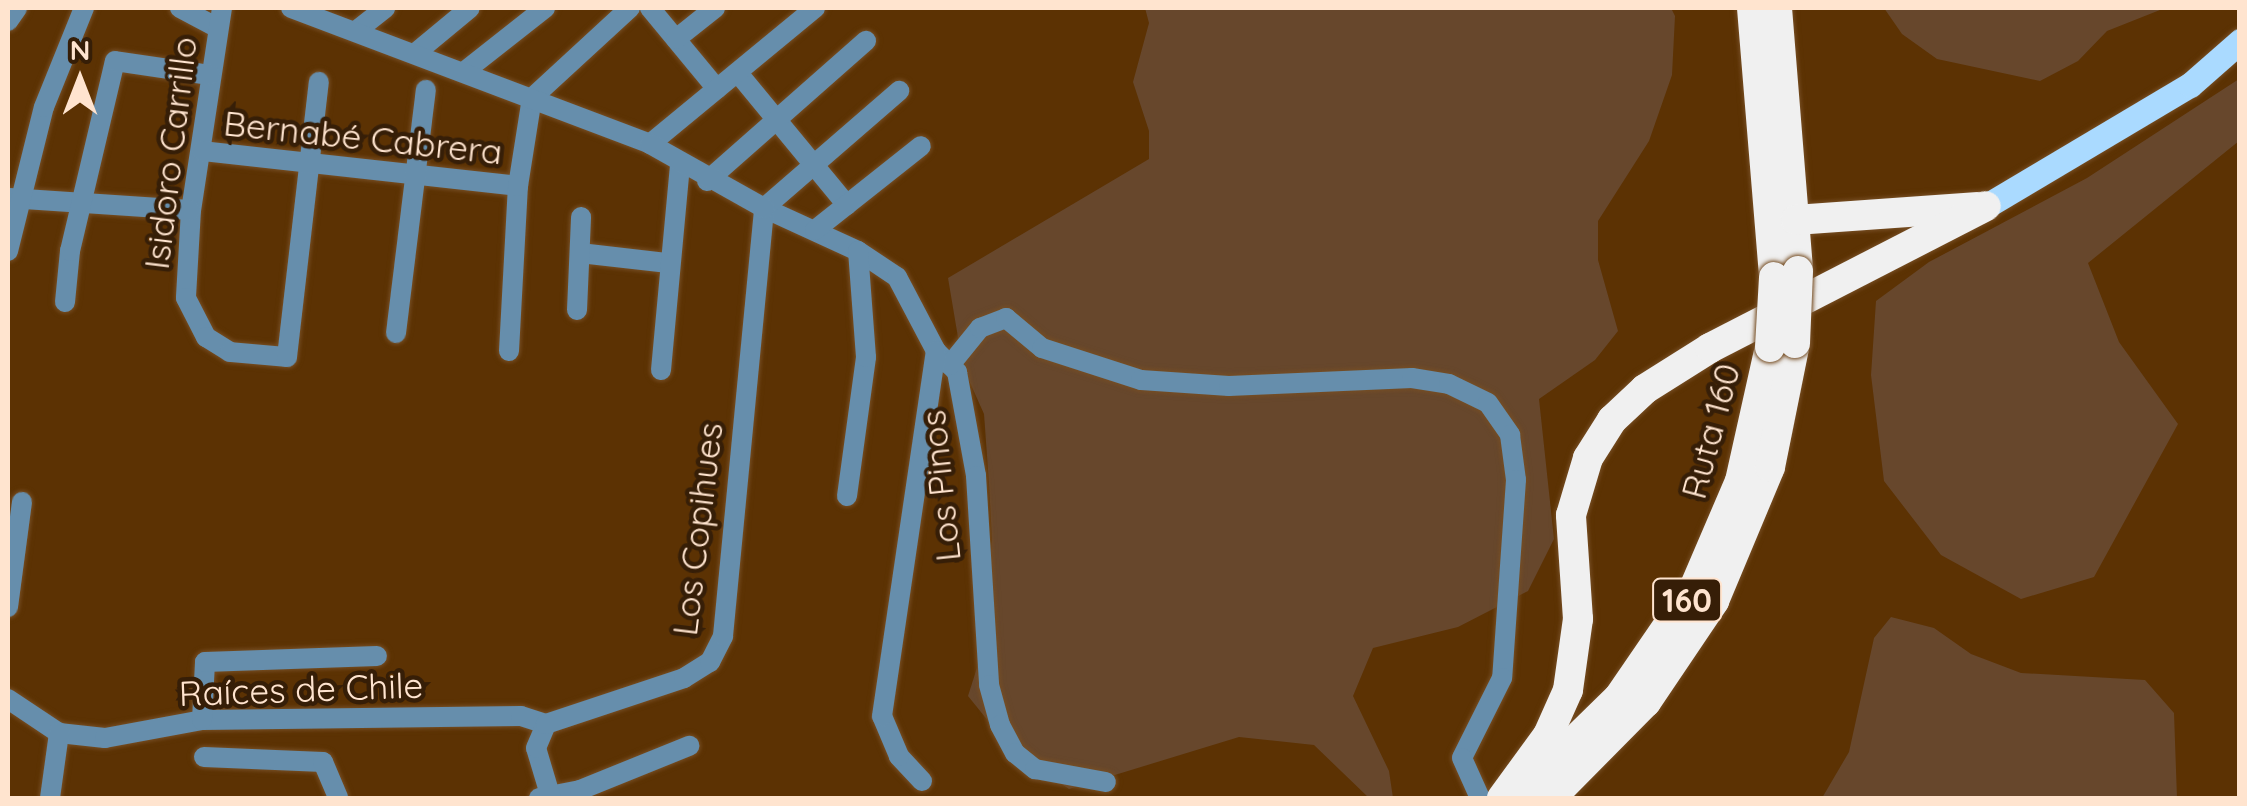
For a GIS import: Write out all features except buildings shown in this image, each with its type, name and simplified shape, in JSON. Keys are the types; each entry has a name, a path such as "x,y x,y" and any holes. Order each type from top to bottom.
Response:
{"highway":[{"name":"Ruta 160","path":"1752,8 1786,274"},
{"name":"Ruta 160","path":"1550,798 1646,702 1714,601 1770,466 1786,274 1796,220 1777,8"},
{"path":"1796,220 1986,206"},
{"path":"1502,798 1548,736 1568,690 1578,619 1571,516 1588,458 1612,420 1645,389 1710,348 1986,206"},
{"name":"Ruta 160","path":"1511,798 1608,710 1686,602 1740,481 1782,345"}],"main road":[{"path":"1986,206 2190,85 2240,41"}],"street":[{"path":"8,21 17,8"},
{"path":"8,251 16,198 44,107 84,8"},
{"path":"180,8 219,17"},
{"name":"Los Pinos","path":"296,8 418,51 650,144 707,181 858,251 897,277 961,383 976,476 988,685 1000,725 1015,753 1035,769 1106,782"},
{"path":"356,31 385,8"},
{"path":"418,51 470,8"},
{"path":"465,71 544,8"},
{"path":"509,351 518,186 532,98 630,8"},
{"path":"650,8 717,89"},
{"path":"676,39 715,8"},
{"path":"650,144 815,8"},
{"name":"Isidoro Carrillo","path":"219,17 191,210 186,298 206,337 230,352 286,357 308,165"},
{"path":"707,181 866,41"},
{"path":"65,302 115,61 210,75"},
{"path":"738,74 847,205"},
{"path":"308,165 318,82"},
{"path":"396,333 412,175 426,90"},
{"path":"764,208 899,92"},
{"path":"815,230 921,146"},
{"name":"Bernabé Cabrera","path":"202,152 518,186"},
{"path":"660,370 680,165"},
{"path":"16,198 191,210"},
{"name":"Los Copihues","path":"546,724 684,678 710,662 723,636 764,208"},
{"path":"578,310 581,217"},
{"path":"848,496 866,357 858,251"},
{"path":"580,252 668,263"},
{"path":"922,781 898,756 882,716 943,358 980,328 1006,318 1042,348 1141,380 1229,386 1412,378 1449,384 1488,403 1510,435 1516,480 1502,678 1462,758 1480,798"},
{"path":"8,607 22,502"},
{"path":"202,720 204,662 377,656"},
{"name":"Raíces de Chile","path":"8,699 59,733 105,738 202,720 522,716 546,724"},
{"path":"546,724 536,748 546,798 689,746"},
{"path":"50,798 59,733"},
{"path":"204,757 323,762 338,798"}],"shaded area":[{"path":"1145,8 1671,8 1675,16 1672,75 1649,141 1598,221 1598,260 1618,331 1595,360 1539,399 1554,539 1528,591 1458,627 1373,648 1353,696 1389,771 1393,798 1369,798 1314,745 1239,737 1069,789 1010,748 968,696 981,655 992,540 984,414 963,367 948,278 1149,159 1149,131 1133,82 1149,23"},
{"path":"1884,8 2165,8 2107,31 2078,61 2040,81 1937,59 1902,34"},
{"path":"2239,79 2239,141 2088,263 2119,342 2178,424 2094,577 2021,599 1941,555 1884,481 1871,375 1876,301 1929,262 2087,178"},
{"path":"1891,617 1934,628 1971,654 2021,673 2145,680 2174,713 2177,798 1822,798 1849,752 1874,638"}]}
